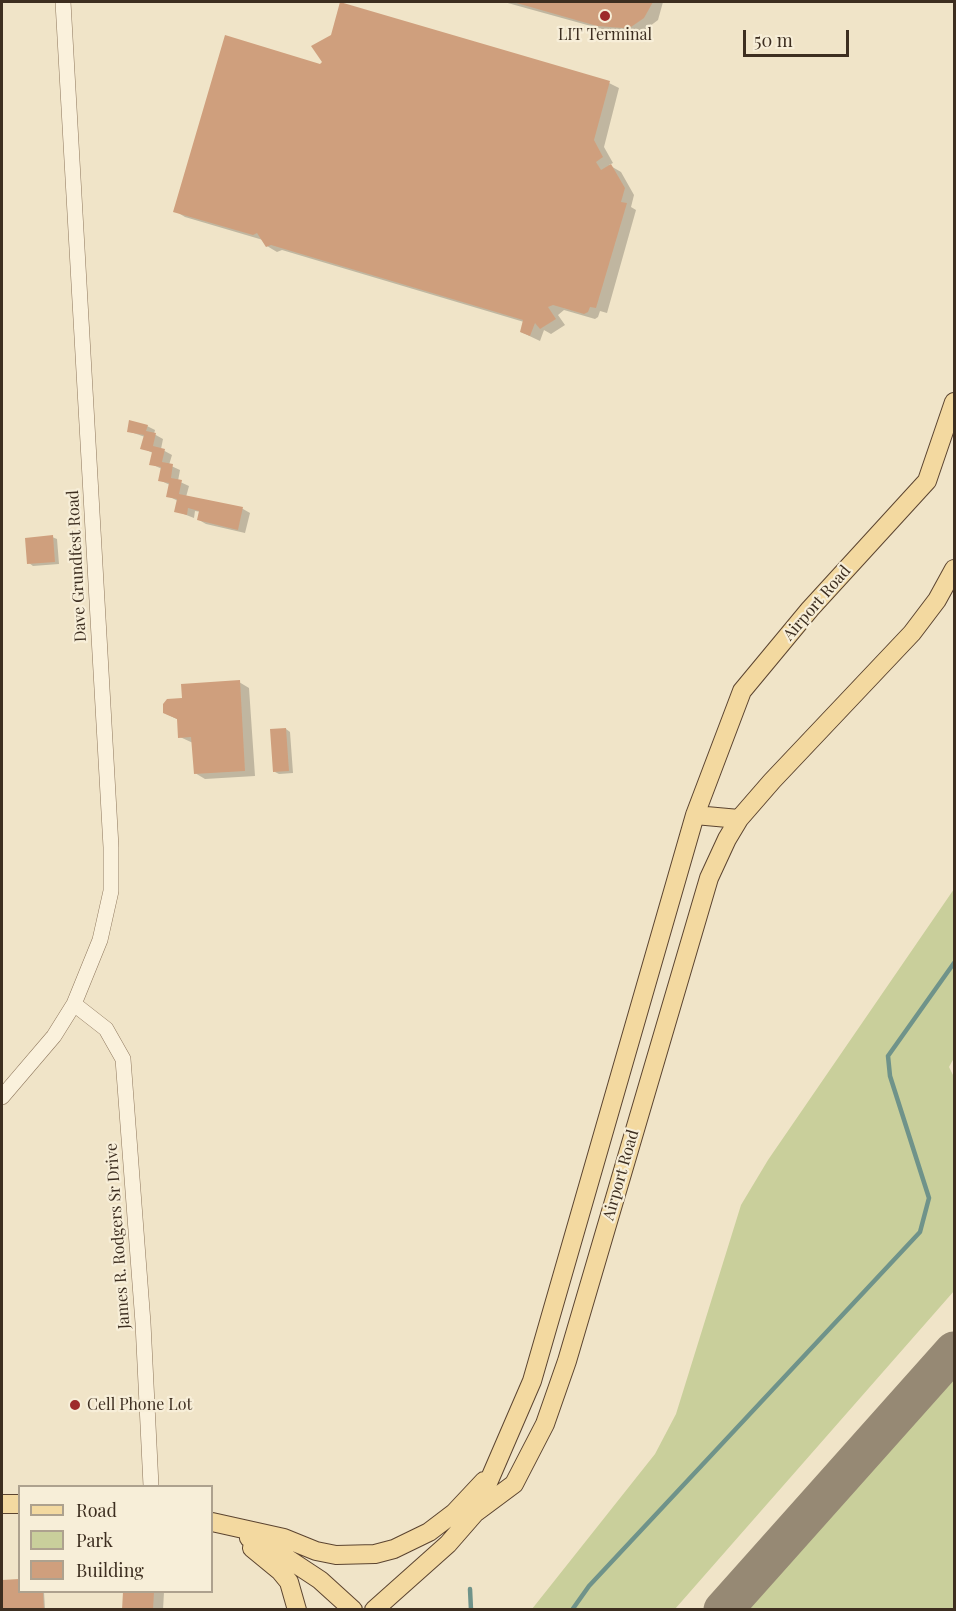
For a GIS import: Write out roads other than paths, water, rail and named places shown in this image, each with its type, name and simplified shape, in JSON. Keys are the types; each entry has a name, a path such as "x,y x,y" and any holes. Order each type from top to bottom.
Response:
{"main road":[{"name":"Airport Road","path":"476,1513 532,1381 695,815 742,691 810,609 927,482 954,402"},
{"name":"Airport Road","path":"374,1610 448,1544 476,1513 514,1484 545,1424 567,1361 714,862 739,819 912,633 937,600 954,569"},
{"path":"695,815 739,819"},
{"path":"213,1523 284,1538 316,1551 336,1555 375,1554 394,1550 429,1532 461,1506 495,1469"},
{"path":"2,1504 18,1504"},
{"path":"213,1523 270,1547 320,1580 353,1610"},
{"path":"213,1524 255,1550 280,1570 289,1582 297,1610"}],"street":[{"name":"Dave Grundfest Road","path":"2,1097 54,1036 74,1004 100,940 111,891 111,848 63,2"},
{"name":"James R. Rodgers Sr Drive","path":"74,1004 106,1029 123,1059 152,1485"}],"waterway":[{"path":"572,1610 589,1586 920,1232 929,1198 890,1076 888,1056 954,963"},
{"path":"470,1589 471,1610"}],"place":[{"name":"LIT Terminal","path":"605,16"},
{"name":"Cell Phone Lot","path":"75,1405"}]}
